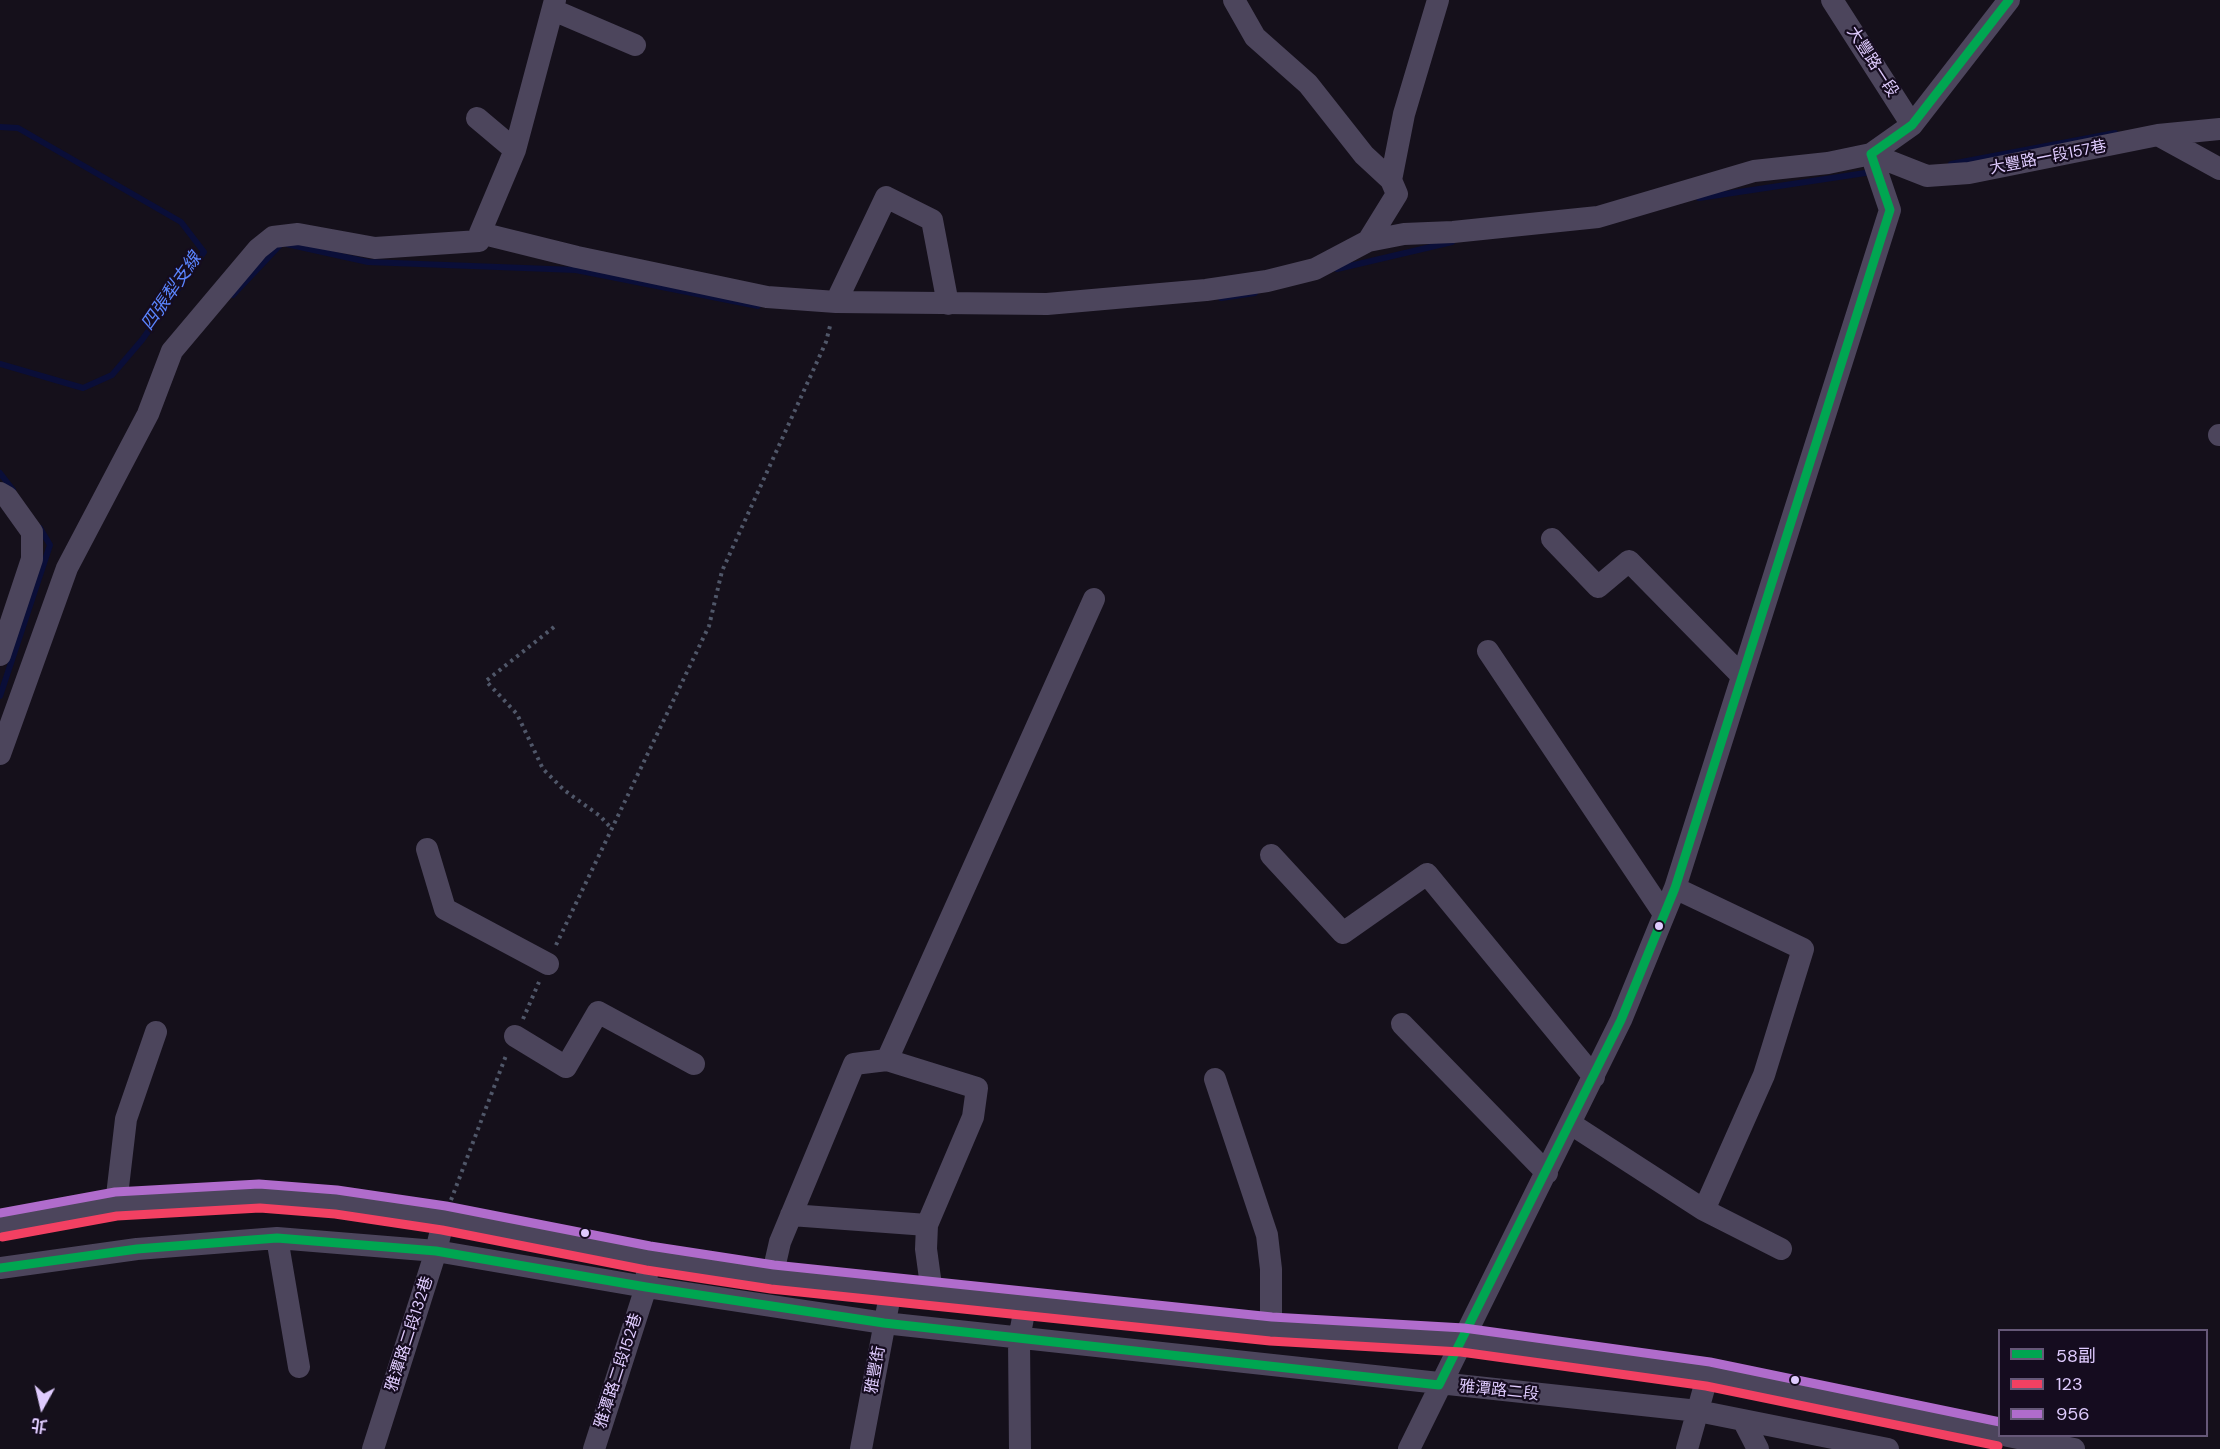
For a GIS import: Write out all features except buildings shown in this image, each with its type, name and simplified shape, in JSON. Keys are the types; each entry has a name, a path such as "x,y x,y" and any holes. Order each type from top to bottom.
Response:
{"street":[{"path":"1234,0 1255,37 1308,84 1364,155 1390,180 1397,194 1368,241"},
{"path":"1390,180 1404,114 1438,0"},
{"name":"大豐路一段","path":"1832,0 1912,125"},
{"path":"480,233 588,259 767,297 836,302 1047,304 1206,290 1267,281 1315,269 1368,241 1404,234 1454,232 1599,218 1754,171 1828,163 1871,154 1912,125 2001,4"},
{"path":"0,754 67,568 148,414 172,351 251,257 273,237 298,234 375,248 479,242 480,233 514,150 554,5 635,45"},
{"path":"477,118 514,150"},
{"name":"大豐路一段157巷","path":"1871,154 1927,176 1969,173 2158,135 2220,129"},
{"path":"2158,135 2220,169"},
{"path":"1409,1449 1594,1077 1621,1020 1675,888 1890,210 1871,154"},
{"path":"836,302 886,197 932,220 948,304"},
{"path":"0,494 7,497 32,532 33,559 0,655"},
{"path":"1552,539 1598,587 1629,561 1742,676"},
{"path":"33,559 67,568"},
{"path":"887,1060 1094,599"},
{"path":"1488,651 1664,914"},
{"path":"427,849 445,909 548,964"},
{"path":"1271,855 1342,933 1427,874 1594,1077"},
{"path":"1675,888 1803,949 1764,1075 1704,1210"},
{"path":"515,1036 566,1067 598,1012 694,1064"},
{"path":"1402,1024 1547,1173"},
{"path":"116,1204 126,1119 156,1032"},
{"path":"772,1277 780,1242 855,1064 887,1060 977,1088 973,1117 927,1225 926,1249 932,1293"},
{"path":"1215,1079 1267,1235 1271,1269 1271,1329"},
{"path":"1571,1124 1704,1210 1781,1249"},
{"path":"0,1225 116,1204 260,1196 336,1202 444,1218 648,1258 772,1277 1271,1329 1462,1340 1708,1374 1998,1434"},
{"path":"791,1215 927,1225"},
{"name":"雅潭路二段132巷","path":"373,1449 436,1251 444,1218"},
{"path":"277,1238 299,1367"},
{"name":"雅潭路二段","path":"0,1268 137,1249 277,1238 436,1251 646,1287 884,1323 1439,1385 1698,1411 1888,1449"},
{"name":"雅潭路二段152巷","path":"594,1449 646,1287 648,1258"},
{"name":"雅豐街","path":"861,1449 891,1290"},
{"path":"1020,1449 1019,1339 1026,1302"},
{"path":"1687,1449 1708,1374"},
{"path":"1743,1420 1758,1449"},
{"path":"865,1425 878,1449"},
{"path":"2013,1437 2074,1449"}],"path":[{"path":"444,1218 493,1085 709,626 722,571 826,342 836,302"},
{"path":"554,627 486,681 518,714 543,769 564,790 600,816 612,829"}],"waterway":[{"name":"四張犁支線","path":"0,127 18,128 181,222 204,252 142,340 112,375 83,388 0,364"},
{"path":"1951,164 2115,133"},
{"path":"1699,198 1872,172"},
{"path":"1337,269 1452,242"},
{"path":"233,295 282,243 368,262 576,270 758,306"},
{"path":"1221,298 1255,293"},
{"name":"四張犁支線","path":"0,473 13,490"},
{"name":"四張犁支線","path":"0,696 50,545 40,528"}],"transit line":[{"name":"58副","path":"0,1268 137,1249 277,1238 436,1251 646,1287 884,1323 1439,1385 1621,1020 1675,888 1890,210 1871,154 1912,125 2009,0"},
{"name":"956","path":"0,1213 115,1192 259,1184 337,1190 446,1206 650,1246 774,1265 1272,1317 1464,1328 1710,1362 1998,1422"},
{"name":"123","path":"2,1237 117,1216 260,1208 335,1214 442,1230 646,1270 771,1289 1270,1341 1461,1352 1706,1386 1998,1446"}]}
